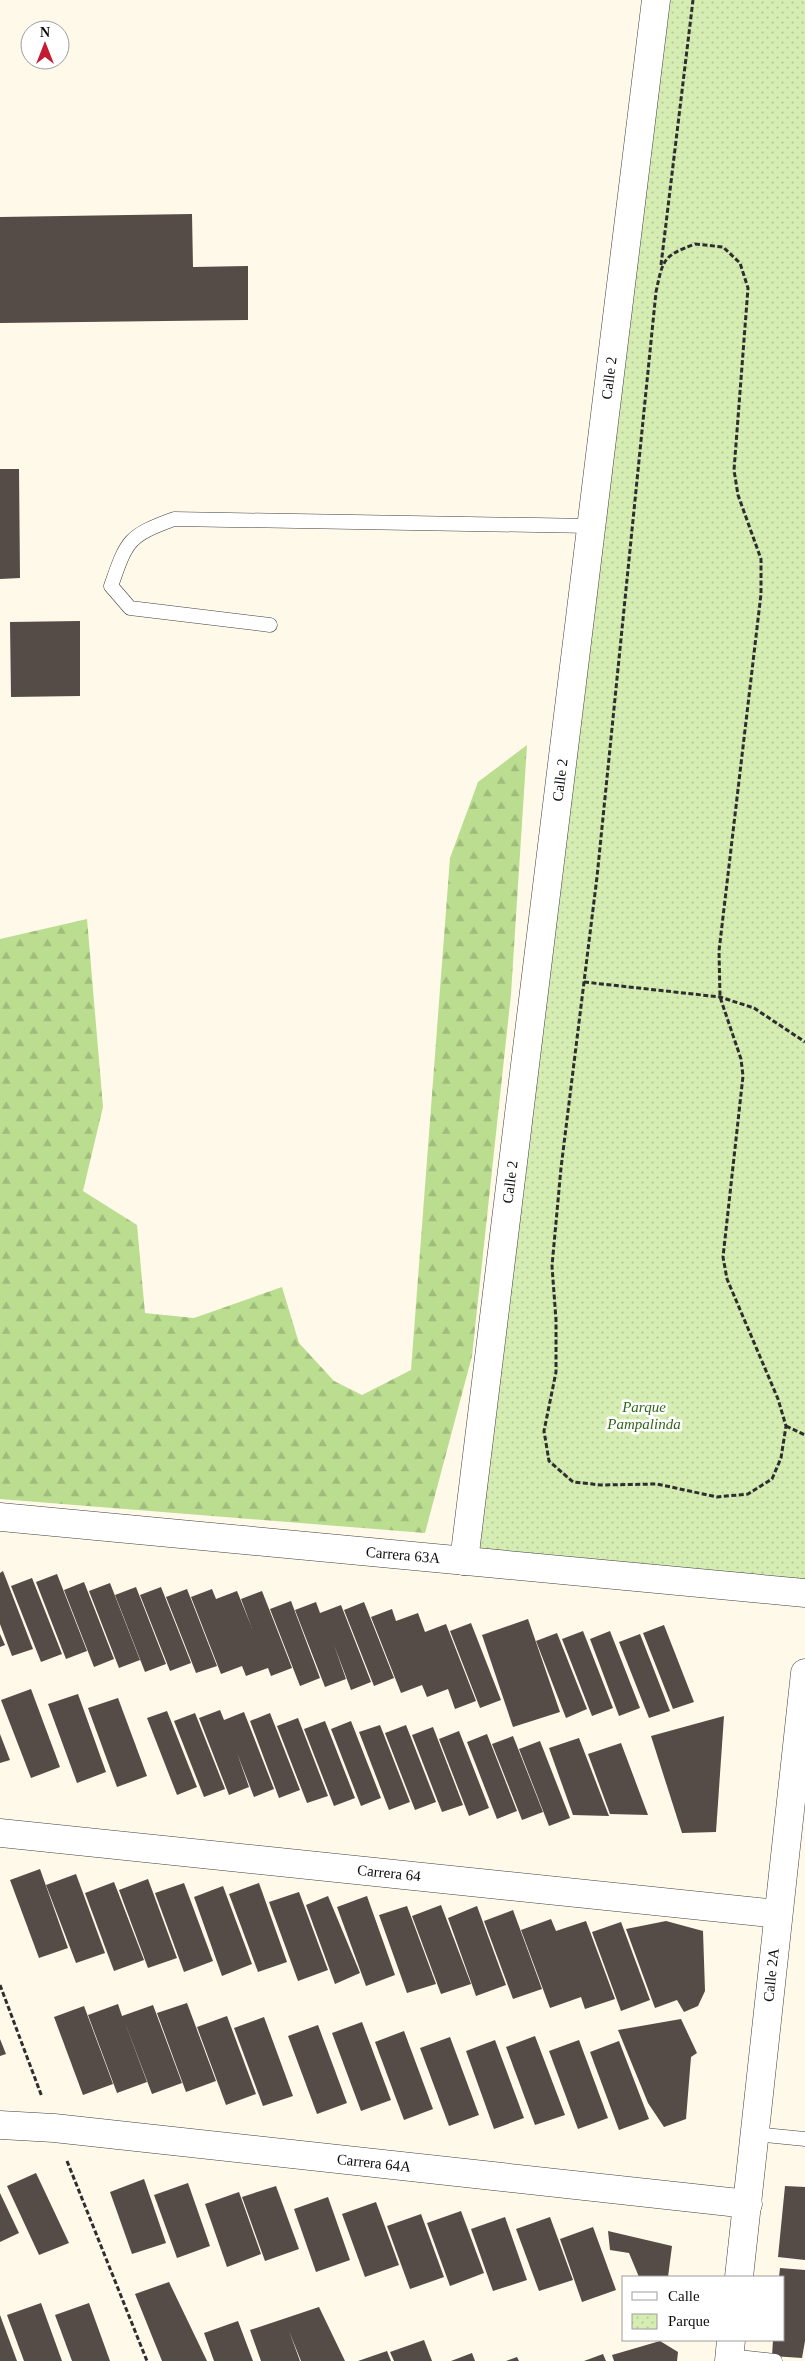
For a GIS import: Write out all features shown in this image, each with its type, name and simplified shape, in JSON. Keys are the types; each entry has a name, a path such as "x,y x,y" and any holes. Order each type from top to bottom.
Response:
{"street":[{"name":"Calle 2","path":"464,1561 656,0"},
{"name":"Carrera 63A","path":"0,1517 805,1593"},
{"name":"Calle 2A","path":"739,2276 805,1673"},
{"name":"Carrera 64","path":"0,1833 778,1914"},
{"name":"Carrera 64A","path":"0,2124 54,2128 748,2204"}],"lane":[{"path":"270,625 130,608 112,586 123,550 143,531 174,519 591,526"},
{"path":"755,2134 805,2139"},
{"path":"730,2352 775,2361"}],"path":[{"path":"661,268 670,254 695,244 723,248 740,263 748,288 734,470 738,495 761,559 762,594 719,951 720,997 740,1059 743,1076 723,1257 727,1279 778,1399 786,1426 781,1458 772,1479 748,1494 717,1497 657,1484 601,1485 573,1482 549,1461 544,1431 556,1372 556,1320 552,1266 561,1168 597,877 656,292 661,268 692,0"},
{"path":"584,982 720,997 754,1008 805,1042"},
{"path":"786,1426 805,1435"},
{"path":"0,1985 54,2128 147,2361"}],"green space":[{"name":"Parque Pampalinda","path":"656,0 805,0 805,1593 464,1561"},
{"path":"527,745 511,994 472,1356 425,1533 0,1499 0,939 87,919 103,1107 83,1191 137,1225 145,1313 194,1318 282,1287 299,1343 334,1381 362,1395 411,1370 450,858 478,782"}],"building":[{"path":"192,214 193,267 248,266 248,320 0,323 0,217"},
{"path":"0,469 19,469 20,578 0,579"},
{"path":"80,621 80,696 11,697 10,622"},
{"path":"3,1571 33,1649 12,1656 0,1624 0,1573"},
{"path":"57,1574 87,1651 66,1659 36,1582"},
{"path":"32,1578 62,1654 41,1662 11,1586"},
{"path":"84,1582 114,1659 94,1667 64,1590"},
{"path":"110,1583 140,1660 119,1668 89,1591"},
{"path":"136,1587 166,1664 145,1672 115,1595"},
{"path":"161,1587 191,1663 170,1671 140,1595"},
{"path":"187,1589 217,1666 196,1673 166,1597"},
{"path":"212,1589 216,1599 237,1591 252,1628 241,1599 262,1591 292,1668 271,1676 268,1668 246,1676 242,1666 221,1674 191,1597"},
{"path":"291,1601 320,1678 300,1686 270,1609"},
{"path":"316,1602 320,1613 341,1605 371,1682 351,1690 334,1645 346,1679 325,1687 295,1610"},
{"path":"364,1602 394,1678 374,1686 344,1610"},
{"path":"392,1609 396,1621 418,1613 425,1632 446,1624 476,1701 455,1709 448,1689 427,1697 422,1685 401,1693 371,1617"},
{"path":"528,1619 560,1712 513,1727 482,1635"},
{"path":"471,1623 501,1700 480,1708 450,1631"},
{"path":"664,1625 694,1702 673,1709 643,1633"},
{"path":"583,1631 613,1708 592,1716 562,1639"},
{"path":"610,1631 640,1708 619,1716 590,1639"},
{"path":"557,1633 587,1709 566,1718 536,1641"},
{"path":"0,1634 5,1645 0,1647"},
{"path":"640,1634 670,1711 649,1718 619,1642"},
{"path":"31,1689 60,1767 31,1778 1,1700"},
{"path":"78,1694 106,1772 77,1783 48,1704"},
{"path":"118,1698 147,1776 117,1787 88,1708"},
{"path":"220,1710 224,1720 244,1712 274,1789 254,1797 237,1753 249,1787 229,1795 199,1718"},
{"path":"167,1711 197,1787 177,1795 147,1718"},
{"path":"195,1713 225,1789 204,1797 174,1721"},
{"path":"270,1713 300,1790 279,1798 250,1721"},
{"path":"724,1716 716,1832 682,1833 651,1736"},
{"path":"298,1718 328,1796 307,1803 277,1726"},
{"path":"325,1721 355,1798 334,1806 304,1729"},
{"path":"351,1721 381,1798 361,1806 331,1729"},
{"path":"380,1725 410,1802 389,1810 359,1732"},
{"path":"406,1725 436,1802 415,1810 385,1733"},
{"path":"433,1727 463,1805 442,1812 412,1735"},
{"path":"459,1731 489,1808 469,1816 439,1739"},
{"path":"0,1734 10,1760 0,1763"},
{"path":"487,1734 517,1811 497,1819 467,1742"},
{"path":"513,1736 543,1812 522,1820 492,1744"},
{"path":"579,1738 609,1816 573,1815 549,1748"},
{"path":"540,1741 570,1818 549,1826 519,1749"},
{"path":"621,1743 648,1815 610,1814 588,1754"},
{"path":"40,1869 68,1948 39,1958 10,1880"},
{"path":"76,1874 105,1953 76,1963 46,1885"},
{"path":"148,1879 177,1958 148,1968 119,1890"},
{"path":"114,1882 144,1960 114,1971 85,1893"},
{"path":"184,1883 213,1961 184,1972 155,1893"},
{"path":"259,1883 287,1962 258,1972 229,1894"},
{"path":"223,1886 252,1964 222,1976 194,1897"},
{"path":"299,1892 328,1970 298,1981 269,1902"},
{"path":"328,1896 360,1973 335,1984 306,1905"},
{"path":"367,1896 395,1975 366,1986 337,1907"},
{"path":"441,1905 471,1984 441,1994 412,1916"},
{"path":"407,1906 436,1984 407,1993 379,1915"},
{"path":"477,1906 506,1985 476,1996 448,1918"},
{"path":"513,1910 542,1989 513,1999 484,1921"},
{"path":"551,1919 556,1931 586,1921 615,1999 585,2009 581,1997 550,2008 521,1930"},
{"path":"666,1921 703,1931 705,1991 698,2006 684,2012 677,2000 655,2008 626,1929"},
{"path":"621,1922 650,2000 621,2011 592,1932"},
{"path":"187,2003 216,2081 186,2092 157,2013"},
{"path":"118,2004 122,2016 153,2005 182,2083 152,2094 124,2020 147,2082 117,2093 88,2015"},
{"path":"84,2006 113,2084 83,2095 54,2017"},
{"path":"227,2016 256,2094 226,2105 197,2027"},
{"path":"264,2017 293,2096 263,2106 234,2028"},
{"path":"681,2019 697,2053 691,2057 686,2119 664,2127 648,2103 618,2030"},
{"path":"362,2022 391,2100 361,2111 332,2033"},
{"path":"318,2025 347,2103 317,2114 288,2036"},
{"path":"404,2031 433,2109 404,2120 375,2042"},
{"path":"535,2036 565,2115 535,2125 506,2047"},
{"path":"450,2037 479,2115 449,2126 420,2048"},
{"path":"0,2039 6,2054 0,2056"},
{"path":"495,2040 524,2118 494,2129 466,2051"},
{"path":"579,2040 608,2118 578,2129 549,2051"},
{"path":"619,2041 649,2119 619,2130 590,2052"},
{"path":"36,2173 69,2243 39,2255 7,2186"},
{"path":"144,2179 166,2243 132,2254 110,2192"},
{"path":"188,2183 210,2246 177,2258 154,2195"},
{"path":"276,2186 299,2249 265,2261 242,2197"},
{"path":"785,2186 805,2187 805,2260 778,2257"},
{"path":"239,2192 261,2254 227,2267 205,2204"},
{"path":"0,2193 19,2233 0,2242"},
{"path":"328,2197 350,2260 316,2272 294,2209"},
{"path":"376,2202 399,2265 365,2277 342,2214"},
{"path":"461,2211 484,2273 450,2286 427,2223"},
{"path":"421,2214 444,2277 410,2289 387,2226"},
{"path":"505,2217 527,2280 493,2291 471,2229"},
{"path":"550,2217 573,2280 539,2291 516,2229"},
{"path":"593,2227 616,2290 582,2302 560,2239"},
{"path":"608,2231 672,2246 668,2276 639,2276 629,2253 610,2250"},
{"path":"780,2268 805,2270 805,2341 802,2358 772,2356 773,2341 785,2341 785,2276 779,2276"},
{"path":"169,2282 207,2361 162,2361 135,2294"},
{"path":"41,2303 62,2361 24,2361 7,2315"},
{"path":"89,2303 110,2361 72,2361 55,2315"},
{"path":"319,2307 345,2361 301,2361 289,2331 300,2361 261,2361 250,2330"},
{"path":"0,2315 17,2361 0,2361"},
{"path":"238,2321 253,2361 214,2361 204,2333"},
{"path":"424,2340 432,2361 394,2361 390,2352"},
{"path":"660,2341 678,2352 677,2361 614,2361 612,2355"},
{"path":"387,2351 391,2361 358,2361"},
{"path":"472,2353 475,2361 451,2361"},
{"path":"603,2354 606,2361 584,2361"},
{"path":"517,2357 519,2361 506,2361"}]}
